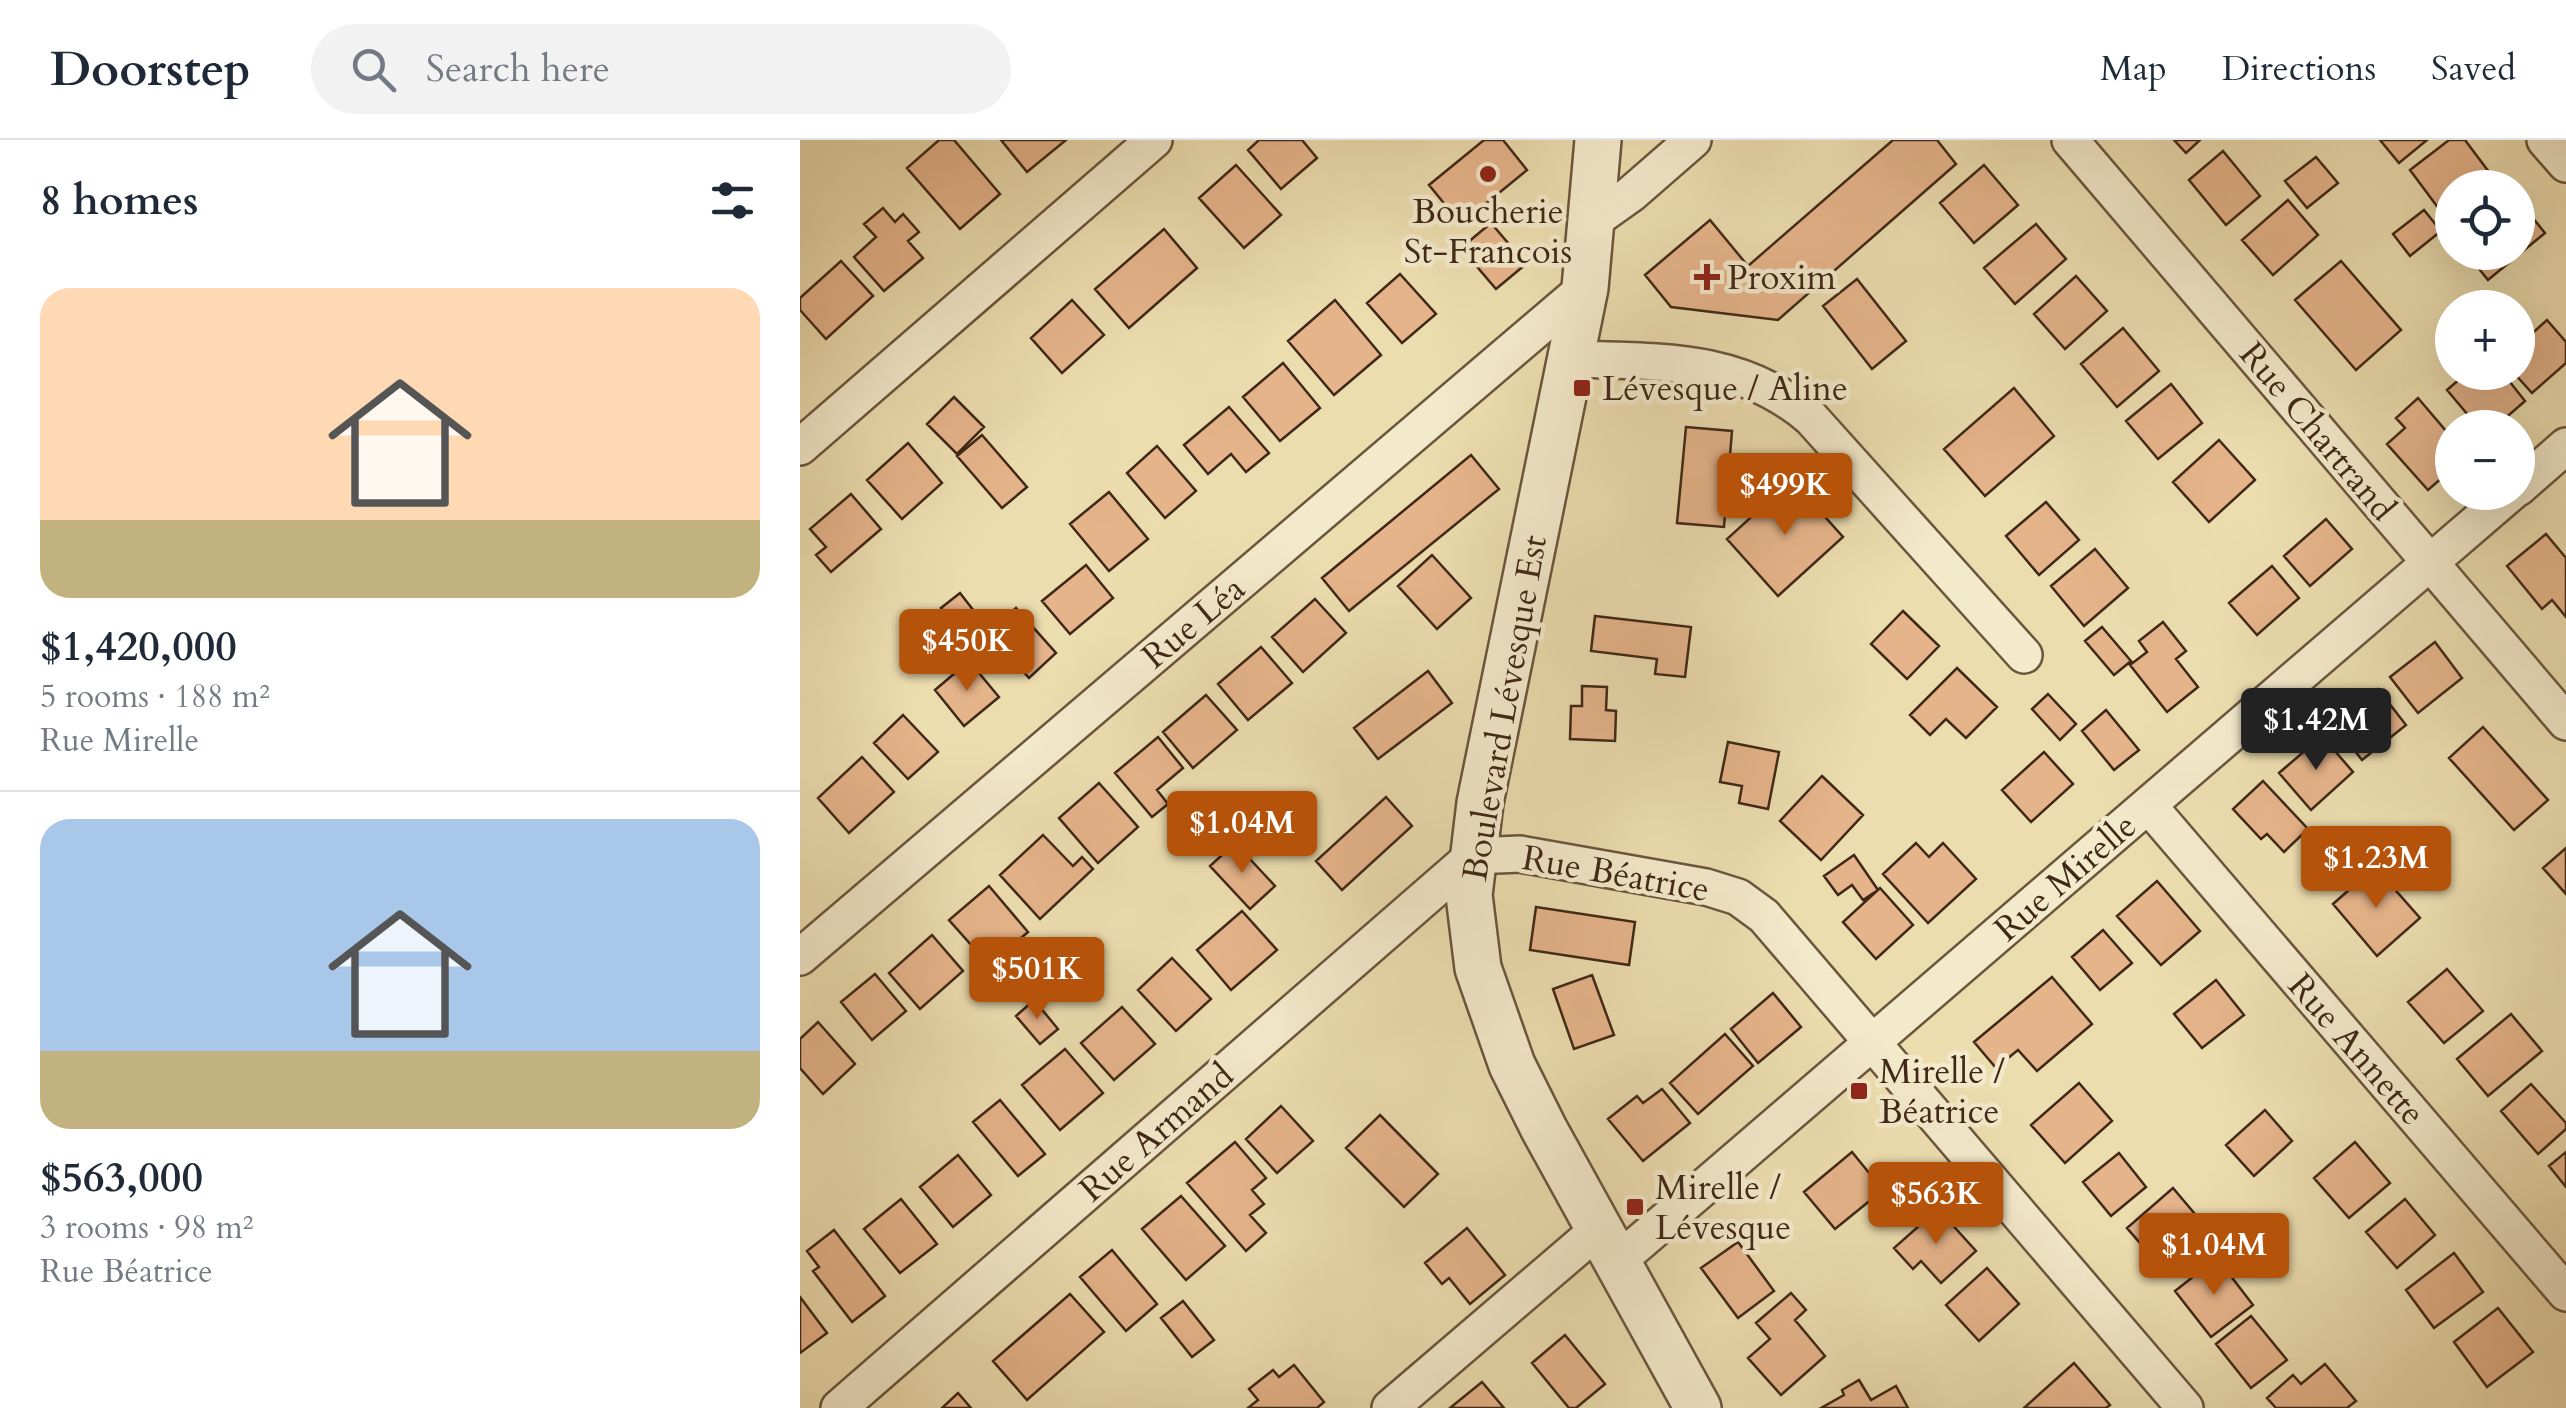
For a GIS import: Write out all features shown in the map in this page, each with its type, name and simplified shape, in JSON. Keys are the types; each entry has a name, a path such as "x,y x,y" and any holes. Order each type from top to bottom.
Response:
{"street":[{"path":"800,447 1154,140"},
{"name":"Boulevard Lévesque Est","path":"1598,140 1585,288 1480,803 1469,894 1478,968 1493,1019 1536,1113 1698,1408"},
{"path":"1593,220 1631,194 1694,140"},
{"name":"Rue Chartrand","path":"2070,140 2566,722"},
{"path":"2546,140 2566,164"},
{"name":"Rue Léa","path":"800,957 1585,288"},
{"path":"1572,359 1705,367 1736,374 1792,402 1811,418 2024,655"},
{"name":"Rue Mirelle","path":"2535,473 2566,446"},
{"name":"Rue Mirelle","path":"1390,1408 1872,1042 2492,510"},
{"name":"Rue Annette","path":"2148,805 2566,1293"},
{"name":"Rue Béatrice","path":"1473,856 1520,854 1706,887 1738,896 1764,916 2185,1408"},
{"name":"Rue Armand","path":"839,1408 1473,856"}],"building":[{"path":"939,140 954,140 1000,194 960,229 907,168"},
{"path":"1001,140 1066,140 1027,172"},
{"path":"1259,140 1302,140 1317,158 1281,189 1248,150"},
{"path":"1484,140 1503,140 1527,170 1461,224 1429,185"},
{"path":"1893,140 1937,140 1956,164 1778,320 1671,307 1645,275 1710,220 1748,266"},
{"path":"2174,140 2200,140 2186,153"},
{"path":"2380,140 2427,140 2399,163"},
{"path":"2449,140 2465,140 2488,170 2435,170 2435,204 2410,170"},
{"path":"2223,151 2260,196 2226,225 2189,180"},
{"path":"2316,157 2338,183 2307,208 2285,181"},
{"path":"1236,165 1281,215 1244,248 1199,198"},
{"path":"1984,165 2018,205 1974,243 1940,203"},
{"path":"2288,200 2318,235 2273,275 2242,240"},
{"path":"883,208 895,222 903,214 919,232 908,241 923,258 884,291 854,257 876,237 864,224"},
{"path":"2424,210 2435,224 2435,236 2410,256 2393,234"},
{"path":"2535,221 2545,233 2535,241"},
{"path":"1491,223 1526,264 1496,289 1461,248"},
{"path":"2036,224 2066,259 2015,304 1984,268"},
{"path":"1164,229 1197,268 1129,328 1095,289"},
{"path":"841,261 873,296 826,339 800,310 800,298"},
{"path":"2341,261 2401,330 2356,370 2295,300"},
{"path":"2480,270 2500,270 2488,280"},
{"path":"1400,274 1436,314 1402,343 1367,303"},
{"path":"2076,276 2107,311 2065,349 2034,314"},
{"path":"1857,279 1906,341 1872,369 1823,306"},
{"path":"1072,300 1104,335 1062,373 1031,338"},
{"path":"1335,300 1381,355 1334,395 1288,341"},
{"path":"2547,320 2566,342 2566,363 2532,393 2529,390 2535,390 2535,331"},
{"path":"2123,328 2159,371 2117,407 2081,364"},
{"path":"1283,363 1320,408 1280,441 1243,397"},
{"path":"2171,384 2202,423 2158,459 2126,421"},
{"path":"2014,388 2054,436 1985,496 1944,449"},
{"path":"2447,390 2516,390 2525,401 2515,410 2464,410"},
{"path":"954,397 984,427 957,454 927,424"},
{"path":"2418,398 2435,418 2435,484 2428,490 2387,444 2405,428 2396,418"},
{"path":"1229,407 1269,453 1246,472 1231,454 1208,474 1184,445"},
{"path":"1686,427 1732,431 1724,527 1677,523"},
{"path":"982,435 1027,487 1002,508 957,456"},
{"path":"2219,440 2255,480 2209,522 2173,482"},
{"path":"908,443 942,483 902,519 867,480"},
{"path":"1157,446 1196,491 1165,518 1127,473"},
{"path":"1471,455 1499,489 1349,611 1322,578"},
{"path":"1792,480 1843,537 1778,596 1727,539"},
{"path":"1109,492 1148,539 1109,571 1070,524"},
{"path":"851,494 881,529 831,572 816,555 826,547 810,529"},
{"path":"2046,502 2079,540 2039,575 2006,536"},
{"path":"2326,519 2352,549 2310,586 2284,556"},
{"path":"2546,534 2566,558 2566,617 2552,600 2542,609 2507,566"},
{"path":"2095,549 2128,588 2084,626 2051,586"},
{"path":"1432,555 1471,598 1437,629 1398,586"},
{"path":"1086,565 1113,598 1070,634 1042,601"},
{"path":"2272,566 2299,598 2257,635 2229,603"},
{"path":"960,593 981,620 962,635 941,608"},
{"path":"1315,599 1346,633 1303,672 1272,637"},
{"path":"1016,608 1056,653 1029,678 989,633"},
{"path":"1903,611 1939,646 1907,679 1871,644"},
{"path":"1595,616 1691,627 1685,677 1655,674 1657,659 1591,651"},
{"path":"2163,622 2186,651 2176,659 2198,687 2167,712 2130,665 2147,652 2139,641"},
{"path":"2102,627 2131,661 2114,675 2085,641"},
{"path":"2435,642 2462,678 2418,713 2390,677"},
{"path":"1261,647 1292,683 1248,720 1218,684"},
{"path":"969,661 999,697 964,726 935,690"},
{"path":"1957,668 1997,707 1966,738 1946,719 1930,735 1910,715"},
{"path":"1428,671 1452,703 1378,759 1354,728"},
{"path":"1582,686 1607,687 1606,710 1616,711 1615,741 1570,739 1571,706 1582,706"},
{"path":"2378,689 2406,725 2362,760 2334,724"},
{"path":"2048,694 2076,724 2060,740 2032,709"},
{"path":"1206,695 1237,730 1193,768 1163,732"},
{"path":"2106,710 2139,750 2114,770 2082,731"},
{"path":"903,715 938,752 908,779 874,743"},
{"path":"2483,727 2548,800 2514,830 2449,758"},
{"path":"2322,736 2353,772 2311,810 2279,773"},
{"path":"1158,737 1183,768 1157,790 1168,804 1152,817 1115,773"},
{"path":"1728,742 1779,752 1768,809 1739,803 1742,786 1720,782"},
{"path":"2044,752 2073,784 2031,822 2002,790"},
{"path":"862,757 894,792 849,833 818,798"},
{"path":"1822,776 1863,815 1821,860 1780,821"},
{"path":"2263,781 2308,829 2284,852 2267,834 2261,839 2233,809"},
{"path":"1099,783 1138,827 1098,863 1059,818"},
{"path":"1386,797 1412,826 1342,890 1316,861"},
{"path":"1043,835 1073,866 1082,857 1093,869 1040,919 1000,875"},
{"path":"1235,843 1275,886 1250,909 1210,866"},
{"path":"1916,843 1929,857 1943,843 1976,879 1928,923 1883,874"},
{"path":"2566,848 2566,894 2543,868"},
{"path":"1854,855 1878,890 1863,900 1852,885 1838,895 1824,876"},
{"path":"2375,867 2420,918 2377,956 2333,904"},
{"path":"2157,881 2200,931 2161,965 2117,916"},
{"path":"989,886 1028,932 989,965 949,920"},
{"path":"1880,888 1913,925 1876,959 1843,922"},
{"path":"1536,907 1635,922 1629,965 1530,950"},
{"path":"1242,911 1277,950 1231,990 1197,950"},
{"path":"2103,930 2132,963 2100,990 2072,957"},
{"path":"932,935 963,971 920,1009 889,973"},
{"path":"1172,958 1211,999 1176,1031 1138,990"},
{"path":"2447,969 2483,1011 2444,1043 2408,1002"},
{"path":"875,974 906,1011 872,1040 841,1002"},
{"path":"1592,975 1614,1035 1574,1049 1553,989"},
{"path":"2052,977 2092,1024 2037,1071 2018,1050 1996,1068 1974,1042"},
{"path":"2216,980 2244,1015 2202,1048 2174,1014"},
{"path":"1773,993 1801,1027 1758,1063 1731,1029"},
{"path":"1034,1000 1058,1029 1040,1044 1016,1016"},
{"path":"1122,1007 1155,1044 1114,1080 1081,1043"},
{"path":"2511,1014 2542,1051 2488,1096 2457,1059"},
{"path":"818,1022 855,1064 823,1094 800,1068 800,1039"},
{"path":"1725,1034 1753,1066 1698,1114 1670,1083"},
{"path":"1065,1049 1103,1093 1060,1130 1022,1085"},
{"path":"2079,1083 2112,1121 2065,1163 2031,1125"},
{"path":"2531,1084 2566,1123 2566,1129 2538,1154 2501,1111"},
{"path":"1662,1089 1690,1123 1643,1161 1608,1119 1637,1096 1643,1103"},
{"path":"1000,1100 1045,1154 1018,1176 973,1122"},
{"path":"1281,1106 1313,1141 1277,1173 1246,1139"},
{"path":"2265,1110 2292,1141 2254,1176 2226,1145"},
{"path":"1380,1115 1438,1174 1404,1207 1346,1148"},
{"path":"1235,1142 1266,1178 1252,1190 1264,1204 1250,1215 1266,1233 1246,1251 1187,1183"},
{"path":"2355,1142 2390,1183 2349,1218 2314,1178"},
{"path":"1852,1152 1883,1190 1835,1229 1804,1192"},
{"path":"2566,1152 2566,1187 2549,1166"},
{"path":"2119,1153 2146,1187 2111,1216 2083,1182"},
{"path":"958,1155 991,1195 953,1227 920,1187"},
{"path":"2173,1188 2206,1227 2160,1266 2127,1228"},
{"path":"1181,1196 1225,1246 1186,1280 1142,1229"},
{"path":"901,1199 937,1244 900,1273 864,1229"},
{"path":"2405,1199 2435,1235 2397,1268 2366,1232"},
{"path":"1938,1209 1976,1251 1941,1283 1921,1261 1913,1269 1894,1248"},
{"path":"1467,1228 1505,1275 1470,1304 1449,1278 1442,1284 1425,1263"},
{"path":"834,1230 885,1296 852,1322 813,1271 819,1267 807,1251"},
{"path":"1738,1242 1774,1291 1738,1318 1701,1268"},
{"path":"1112,1250 1157,1304 1126,1331 1080,1277"},
{"path":"2454,1253 2483,1292 2434,1328 2406,1290"},
{"path":"2217,1258 2253,1305 2211,1337 2175,1291"},
{"path":"1987,1268 2019,1304 1979,1341 1946,1305"},
{"path":"1791,1293 1806,1310 1795,1320 1825,1356 1781,1395 1748,1358 1770,1339 1756,1323"},
{"path":"1070,1294 1104,1332 1027,1400 993,1361"},
{"path":"800,1297 827,1333 800,1353"},
{"path":"1183,1301 1214,1340 1192,1357 1161,1318"},
{"path":"2498,1308 2533,1352 2487,1387 2454,1342"},
{"path":"2251,1316 2287,1360 2251,1388 2216,1344"},
{"path":"1565,1335 1605,1384 1576,1408 1569,1408 1532,1363"},
{"path":"2074,1363 2110,1405 2024,1408"},
{"path":"2325,1364 2356,1401 2347,1408 2276,1408 2267,1398 2293,1375 2301,1384"},
{"path":"1294,1365 1324,1402 1317,1408 1248,1408 1258,1400 1249,1389 1273,1370 1279,1377"},
{"path":"1859,1380 1871,1400 1896,1386 1908,1408 1821,1408 1844,1395 1842,1390"},
{"path":"1482,1382 1504,1408 1450,1408"},
{"path":"958,1393 971,1408 942,1408"}],"place":[{"name":"Boucherie St-Francois","path":"1488,174"},
{"name":"Proxim","path":"1707,277"},
{"name":"Lévesque / Aline","path":"1582,388"},
{"name":"Mirelle / Béatrice","path":"1859,1091"},
{"name":"Mirelle / Lévesque","path":"1635,1207"}]}
